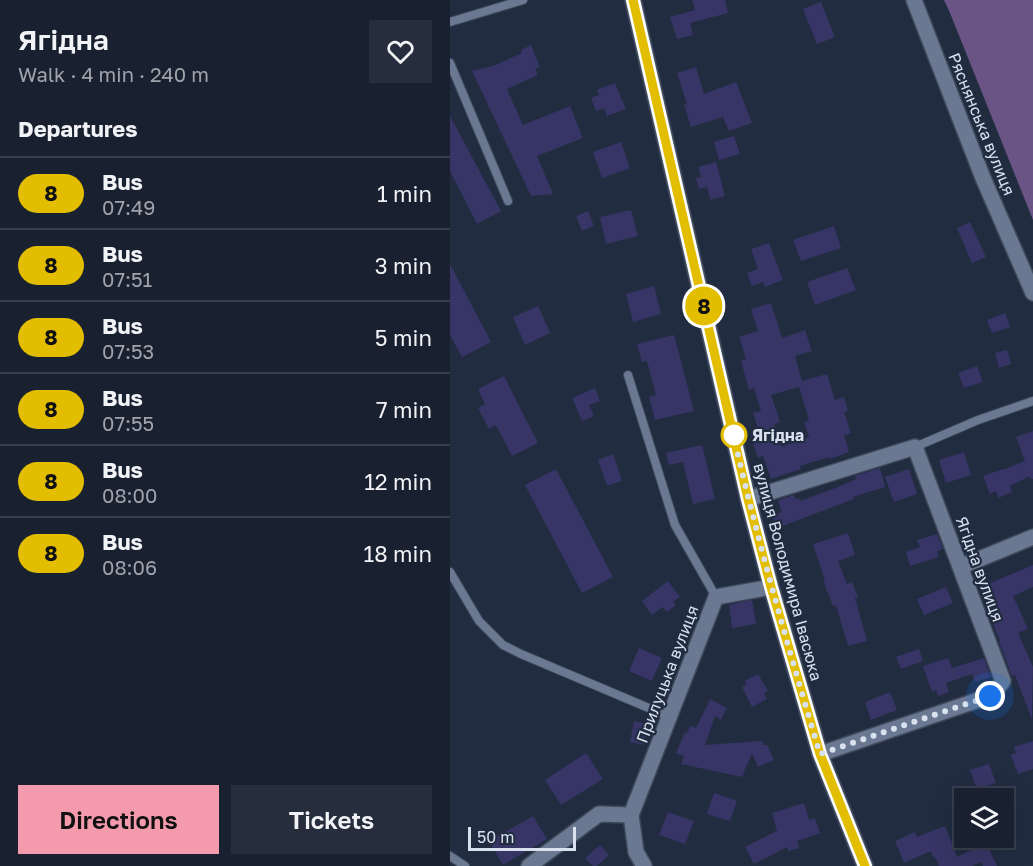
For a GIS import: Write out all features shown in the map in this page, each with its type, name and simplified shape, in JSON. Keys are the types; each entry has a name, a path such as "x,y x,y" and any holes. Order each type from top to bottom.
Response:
{"street":[{"name":"вулиця Володимира Івасюка","path":"633,0 748,499 771,587 820,754 865,866"},
{"name":"Ряснянська вулиця","path":"914,0 983,178 1033,293"},
{"path":"748,499 915,447"},
{"name":"Ягідна вулиця","path":"820,754 990,696 1003,681 915,447"},
{"path":"960,567 1033,537"},
{"name":"Прилуцька вулиця","path":"644,866 636,852 632,815 716,597 771,587"},
{"path":"529,866 599,814 632,815"}],"lane":[{"path":"450,22 523,0"},
{"path":"450,63 508,201"},
{"path":"628,375 675,525 716,597"},
{"path":"915,447 978,420 1033,401"},
{"path":"450,572 479,621 503,645 669,717"},
{"path":"450,856 465,866"}],"shaded area":[{"path":"944,0 1033,0 1033,220 950,13"}],"building":[{"path":"692,0 725,0 728,13 690,23 693,35 677,39 670,17 695,10"},
{"path":"821,2 835,37 817,44 803,9"},
{"path":"531,45 540,67 535,69 538,75 507,89 523,125 570,106 583,138 537,156 553,194 531,196 472,71 493,66 522,53 521,50"},
{"path":"696,67 704,94 736,82 752,123 729,131 723,117 691,127 684,105 687,104 677,73"},
{"path":"615,83 626,109 607,116 604,108 596,111 591,98 599,95 597,90"},
{"path":"450,116 501,211 477,224 450,171"},
{"path":"734,136 740,154 719,160 714,142"},
{"path":"621,142 630,168 602,178 593,152"},
{"path":"716,162 725,196 710,200 707,187 699,189 696,178 701,177 698,167"},
{"path":"631,210 638,236 606,244 600,217"},
{"path":"588,211 594,226 582,231 576,216"},
{"path":"970,222 986,257 972,263 957,228"},
{"path":"834,226 841,248 801,261 793,240"},
{"path":"769,243 783,280 765,287 763,282 752,286 747,273 758,269 751,249"},
{"path":"450,264 491,342 462,357 450,335"},
{"path":"847,268 856,290 815,305 807,282"},
{"path":"654,286 661,314 633,322 626,294"},
{"path":"771,303 782,338 805,330 812,351 795,356 802,381 827,374 835,400 844,397 848,411 844,412 851,433 844,435 849,452 800,466 801,469 771,479 763,456 758,458 753,444 762,441 753,413 761,411 754,388 749,390 741,361 746,359 739,337 758,331 751,309","holes":["799,387 809,420 804,422 809,437 781,447 774,424 780,422 771,395"]},
{"path":"538,306 550,333 525,345 513,317"},
{"path":"1005,313 1010,327 992,333 987,320"},
{"path":"674,335 694,411 655,420 649,397 656,395 647,361 642,362 637,344"},
{"path":"1007,350 1011,364 999,368 995,353"},
{"path":"977,366 983,382 964,388 958,373"},
{"path":"504,376 538,443 512,456 496,425 489,429 478,408 485,404 478,389"},
{"path":"595,388 600,401 589,405 594,416 582,421 572,398"},
{"path":"1033,431 1033,479 1030,476 1010,486 1012,492 998,498 996,491 990,494 983,476 1025,461 1016,437"},
{"path":"702,445 715,499 693,504 683,462 669,465 666,453"},
{"path":"964,452 971,475 946,483 939,460"},
{"path":"613,454 622,481 607,486 598,460"},
{"path":"880,468 885,487 853,497 854,499 777,528 772,516 782,512 778,500 794,495 795,499 799,498 800,501 856,479 855,476"},
{"path":"556,469 613,577 582,593 525,485"},
{"path":"909,469 917,494 894,502 885,477"},
{"path":"848,533 855,555 838,561 847,584 852,582 858,597 855,598 867,641 848,646 836,605 833,606 823,581 825,580 813,544"},
{"path":"937,534 943,549 937,551 939,557 910,566 906,552 920,547 917,540"},
{"path":"1033,565 1033,587 1013,596 1028,629 1018,633 1033,667 1032,720 1015,675 1012,676 979,588"},
{"path":"668,581 680,597 673,602 676,605 667,612 663,607 652,615 642,601"},
{"path":"946,587 953,603 924,615 917,599"},
{"path":"752,600 756,624 732,628 729,605"},
{"path":"639,648 662,658 652,681 629,671"},
{"path":"919,649 923,661 901,669 896,657"},
{"path":"948,658 952,668 984,658 991,677 975,682 972,674 946,683 949,692 938,696 936,690 932,692 923,666"},
{"path":"758,674 768,691 764,693 767,699 752,707 742,687 746,685 745,681"},
{"path":"890,692 897,710 871,720 865,702"},
{"path":"710,699 727,708 721,720 715,716 705,745 762,741 763,745 767,745 774,760 758,767 752,753 742,777 681,764 684,756 676,753 685,732 687,733 690,726 696,728"},
{"path":"634,721 648,724 644,745 630,742"},
{"path":"1033,741 1033,769 1018,774 1011,755 1016,753 1014,747"},
{"path":"586,753 603,779 561,805 545,780"},
{"path":"989,764 996,783 977,788 970,770"},
{"path":"714,793 737,801 730,821 707,814"},
{"path":"804,803 809,820 815,818 820,833 797,841 799,848 788,851 787,847 754,864 745,847 777,831 772,813"},
{"path":"668,812 694,821 685,844 659,835"},
{"path":"533,816 547,839 503,865 489,841"},
{"path":"945,826 957,857 976,848 988,848 997,866 983,866 981,862 972,866 938,866 931,851 904,863 895,841 915,832 917,837"},
{"path":"600,845 609,855 597,866 593,866 585,858"}],"bus line":[{"name":"8","path":"633,0 748,499 771,587 820,754 865,866"}],"place":[{"name":"Ягідна","path":"734,435"}],"route":[{"path":"734,435 732,429 771,587 820,754 990,696"}]}
